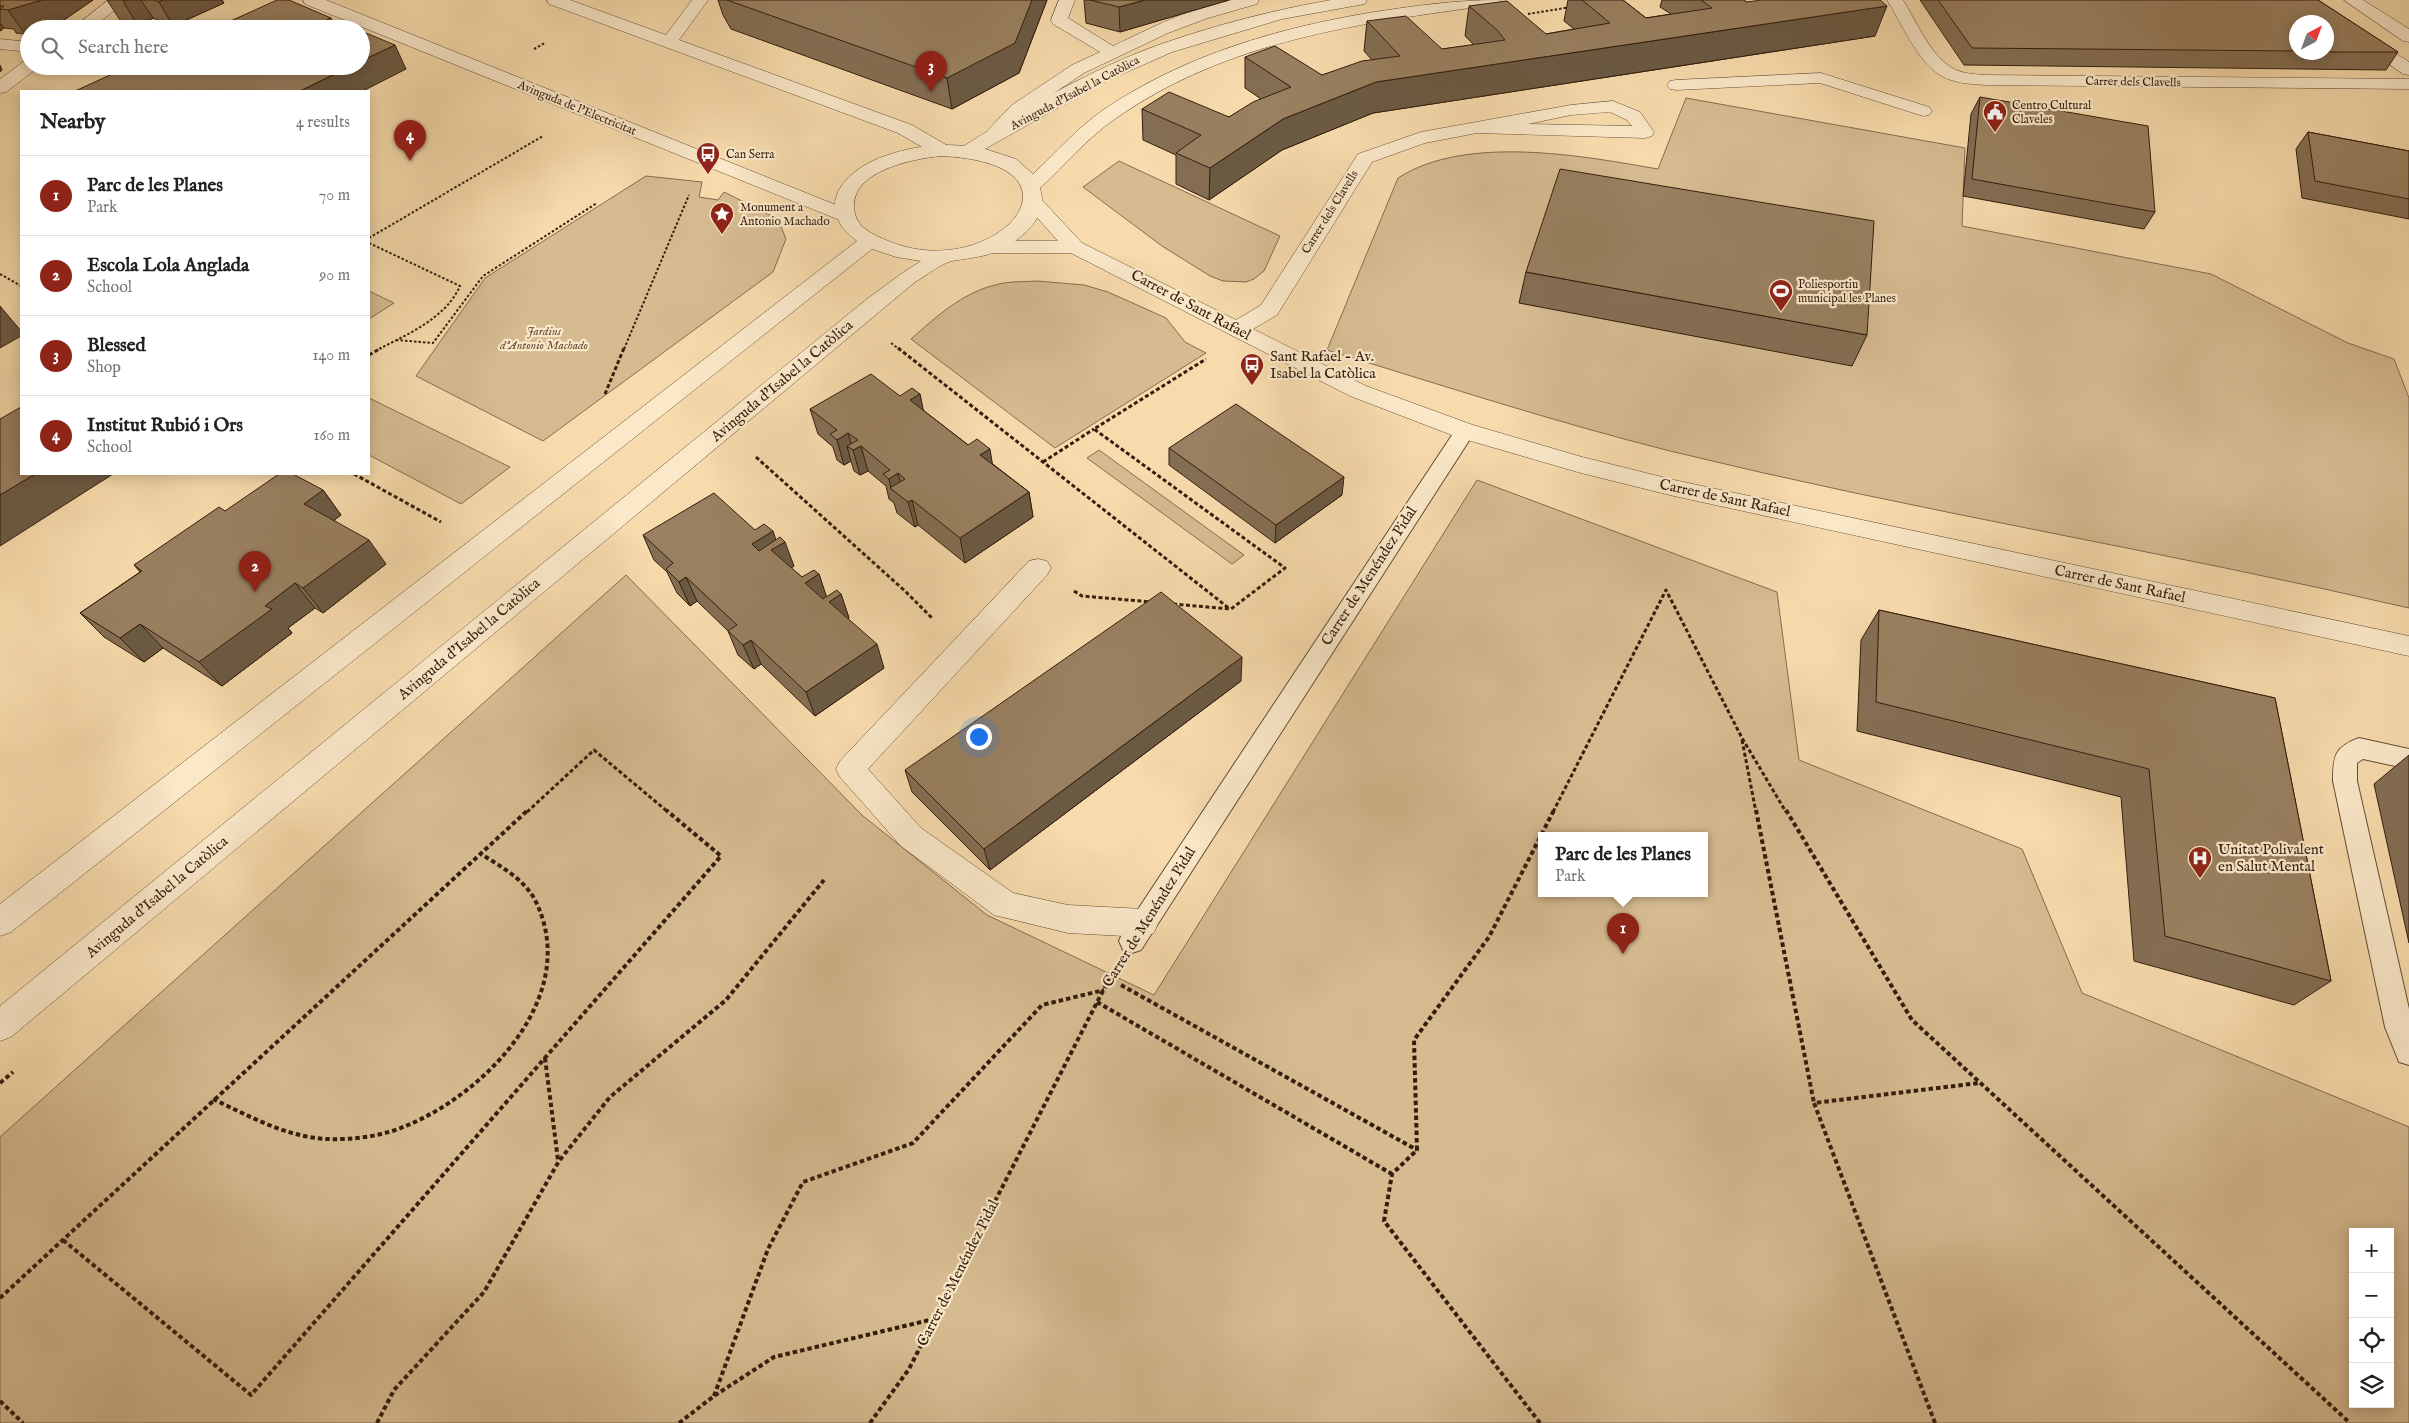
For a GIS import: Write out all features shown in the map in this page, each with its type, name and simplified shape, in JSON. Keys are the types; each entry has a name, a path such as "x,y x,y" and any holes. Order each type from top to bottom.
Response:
{"street":[{"path":"92,20 120,0"},
{"name":"Avinguda de l'Electricitat","path":"311,0 361,20"},
{"path":"555,0 905,129 941,150"},
{"path":"669,42 700,0"},
{"path":"1067,0 1059,20 1112,52"},
{"name":"Avinguda d'Isabel la Catòlica","path":"994,134 1018,109 1078,69 1162,29 1202,14 1251,0"},
{"name":"Avinguda d'Isabel la Catòlica","path":"969,151 994,134 1096,79 1166,48 1279,14 1359,0"},
{"path":"1033,194 1019,169 997,157 969,151 941,150 912,154 885,162 863,175 843,201 844,215 849,226 868,242 907,255 943,257 987,247 1005,238 1025,222 1033,194 1080,138 1109,115 1156,84 1214,57 1254,44 1323,26 1492,0"},
{"name":"Carrer dels Clavells","path":"1895,0 1938,65 1952,74 1968,78 2409,84"},
{"path":"2307,0 2409,70"},
{"path":"2352,0 2409,37"},
{"name":"Avinguda de l'Electricitat","path":"370,24 844,215"},
{"path":"0,44 20,46"},
{"path":"0,88 20,73"},
{"path":"1676,85 1821,78 1923,111"},
{"name":"Carrer dels Clavells","path":"1237,329 1269,310 1365,158 1421,138 1571,110 1613,106 1634,116 1645,132 1479,128"},
{"path":"1571,110 1577,131"},
{"name":"Carrer de Sant Rafael","path":"1033,194 1075,246 1358,391 1465,431 1581,465 1674,488 2409,646"},
{"path":"0,922 868,242"},
{"name":"Carrer de Sant Rafael","path":"987,247 1075,246"},
{"name":"Avinguda d'Isabel la Catòlica","path":"0,1026 875,304 908,278 943,257"},
{"path":"1038,568 850,769 911,837 1005,904 1068,919 1138,932"}],"lane":[{"name":"Carrer de Menéndez Pidal","path":"1138,932 1465,431"},
{"path":"2409,759 2359,748 2345,759 2344,781 2399,1027 2409,1052"}],"path":[{"path":"370,237 549,132"},
{"path":"604,394 690,194"},
{"path":"396,340 433,343 482,276 597,203"},
{"path":"370,243 460,286 458,294 438,315 370,355"},
{"path":"0,274 20,285"},
{"path":"890,342 1231,609"},
{"path":"1043,462 1209,356"},
{"path":"1094,429 1285,568 1231,609 1171,604"},
{"path":"756,457 905,591"},
{"path":"356,475 445,525"},
{"path":"1038,568 1082,596 1161,603"},
{"path":"1543,832 1666,590 1742,738 1912,1020 2350,1423"},
{"path":"1742,738 1814,1102 1935,1423"},
{"path":"0,1298 213,1099 594,750 721,856 251,1395 63,1240"},
{"path":"1538,842 1490,937 1414,1040 1417,1150 1392,1174 1384,1221 1540,1423"},
{"path":"213,1099 258,1120 316,1138 382,1133 409,1125 439,1109 469,1088 502,1060 524,1030 540,998 547,975 549,948 542,916 535,900 507,870 481,854"},
{"path":"377,1423 394,1390 484,1292 558,1161 610,1097 726,1000 824,880"},
{"name":"Carrer de Menéndez Pidal","path":"870,1423 909,1369 1097,1002 1138,932"},
{"path":"1110,978 1417,1150"},
{"path":"714,1396 768,1249 803,1182 913,1143 1042,1005 1104,990"},
{"path":"1097,1002 1303,1120 1392,1174"},
{"path":"545,1058 558,1161"},
{"path":"1814,1102 1979,1083"},
{"path":"679,1423 714,1396 774,1357 935,1319"},
{"path":"0,1401 23,1423"}],"green space":[{"name":"Poliesportiu municipal les Planes","path":"1686,98 1965,148 1962,226 2211,274 2348,343 2394,359 2409,398 2409,608 2317,587 1762,473 1627,440 1541,416 1327,350 1398,178 1426,164 1457,156 1490,152 1561,155 1658,169"},
{"path":"1119,161 1280,236 1264,271 1254,279 1246,282 1223,281 1210,276 1162,246 1083,187"},
{"name":"Jardins d'Antonio Machado","path":"646,176 702,182 699,197 718,200 724,192 778,219 786,239 773,272 543,441 416,376 485,278"},
{"path":"1037,281 1084,285 1108,292 1166,318 1185,342 1206,353 1055,448 911,339 950,307 971,294 1000,284"},
{"path":"370,291 394,303 370,318"},
{"path":"370,398 510,467 461,504 370,456"},
{"path":"1099,450 1244,555 1232,564 1087,458"},
{"path":"1477,480 1777,592 1799,760 2022,849 2082,993 2409,1127 2409,1423 0,1423 0,1137 626,575 863,816 987,915 1154,995"}],"building":[{"path":"0,0 42,0 8,10 0,9 4,6 0,6"},
{"path":"277,0 289,0 331,18 327,20 233,20"},
{"path":"727,0 1032,0 1015,43 947,78"},
{"path":"1090,0 1145,0 1119,7"},
{"path":"1582,0 1623,0 1646,18 1712,8 1701,0 1743,0 1747,2 1762,0 1880,0 1887,6 1376,82 1283,119 1210,168 1176,153 1201,135 1142,109 1169,92 1229,117 1253,102 1291,87 1245,57 1275,46 1322,75 1362,61 1400,56 1367,21 1406,16 1442,49 1505,40 1497,30 1469,6 1507,1 1546,34 1610,23"},
{"path":"1938,0 2318,0 2398,52 2334,52 2334,15 2289,15 2289,51 1972,48"},
{"path":"370,35 395,45 370,57"},
{"path":"110,75 333,75 302,90 77,90"},
{"path":"1980,97 2148,126 2155,212 1972,179"},
{"path":"2308,132 2409,151 2409,199 2315,181"},
{"path":"1560,169 1874,221 1867,335 1526,272"},
{"path":"871,374 900,396 912,388 920,394 910,400 968,445 977,439 990,449 980,455 1029,492 960,538 912,500 908,502 890,488 905,479 898,473 889,479 883,474 890,470 861,446 853,450 847,446 858,440 848,433 837,440 830,434 837,430 810,409"},
{"path":"1236,404 1344,477 1276,525 1169,448"},
{"path":"20,408 20,475 33,475 0,495 0,419"},
{"path":"278,475 295,475 323,490 304,504 369,540 303,588 295,583 265,606 272,609 199,662 140,624 120,638 80,613 142,571 134,565 219,507 225,511"},
{"path":"714,493 755,530 764,524 773,531 752,544 759,551 780,537 785,542 771,550 802,577 814,570 819,574 805,583 823,599 837,590 841,594 829,602 877,644 806,692 751,640 743,645 728,631 737,625 686,577 679,582 666,569 673,563 643,535"},
{"path":"1161,592 1242,657 984,849 905,770"},
{"name":"Unitat Polivalent en Salut Mental","path":"1879,610 2275,698 2331,981 2165,936 2149,769 1876,702"}],"place":[{"name":"Blessed","path":"931,92"},
{"name":"Centro Cultural Claveles","path":"1995,133"},
{"name":"Institut Rubió i Ors","path":"410,161"},
{"name":"Can Serra","path":"708,175"},
{"name":"Monument a Antonio Machado","path":"722,235"},
{"name":"Poliesportiu municipal les Planes","path":"1781,312"},
{"name":"Sant Rafael - Av. Isabel la Catòlica","path":"1252,386"},
{"name":"Escola Lola Anglada","path":"255,592"},
{"name":"Unitat Polivalent en Salut Mental","path":"2200,879"},
{"name":"Parc de les Planes","path":"1623,954"}]}
